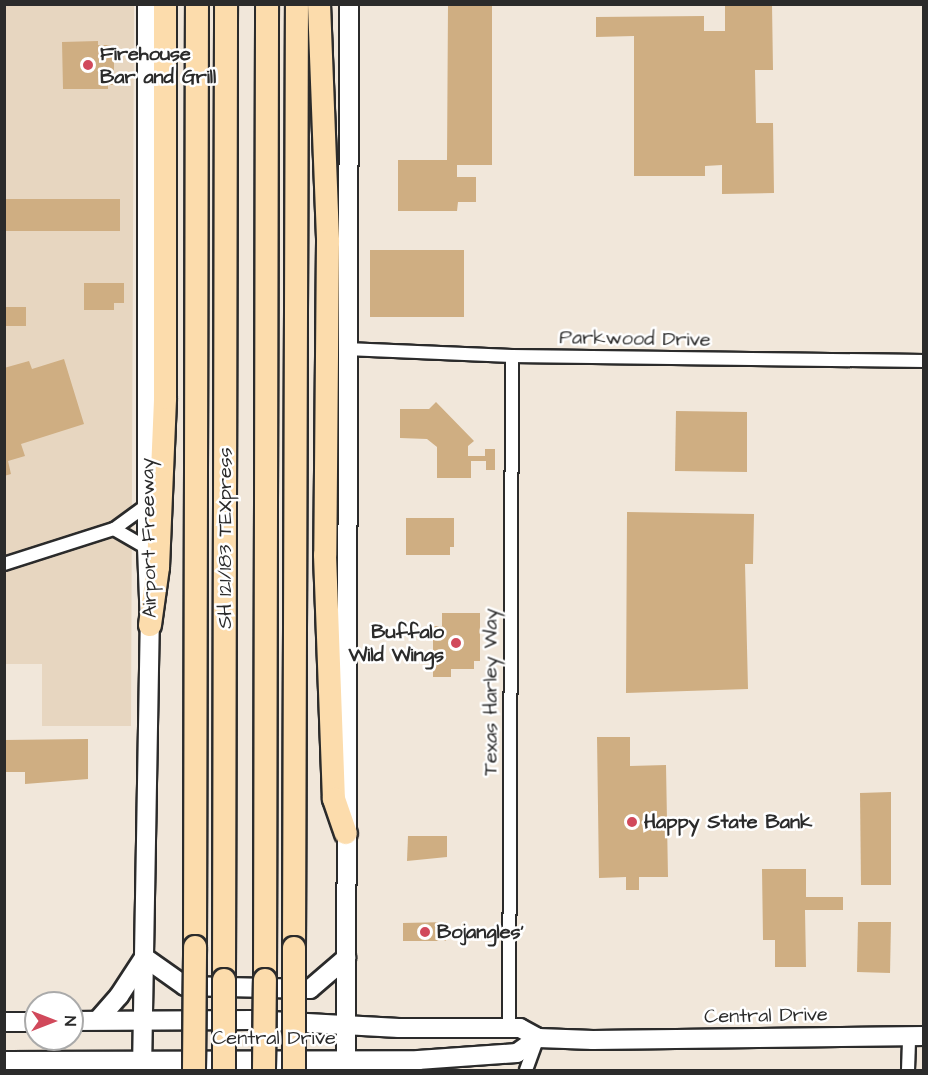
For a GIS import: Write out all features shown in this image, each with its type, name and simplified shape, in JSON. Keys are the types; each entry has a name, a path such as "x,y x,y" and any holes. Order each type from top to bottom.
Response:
{"highway":[{"path":"150,625 158,567 165,398 165,4"},
{"path":"194,1071 197,4"},
{"name":"SH 121/183 TEXpress","path":"224,1071 226,4"},
{"name":"SH 121/183 TEXpress","path":"264,1071 267,4"},
{"path":"294,1071 297,4"},
{"path":"319,4 328,242 325,555 334,799 346,833"}],"main road":[{"name":"Airport Freeway","path":"142,1066 150,625 147,548 147,4"},
{"path":"346,1066 346,349 349,4"},
{"path":"98,1020 119,996 144,957 185,986 310,989 346,958"},
{"name":"Central Drive","path":"84,1021 143,1019 520,1028 538,1038 916,1036"},
{"path":"4,1022 24,1022"},
{"path":"464,1058 470,1050 502,1041 510,1028"},
{"name":"Central Drive","path":"4,1060 98,1066 395,1065 518,1053 538,1038"}],"street":[{"name":"Parkwood Drive","path":"346,349 512,356 924,361"},
{"name":"Texas Harley Way","path":"510,1028 512,356"},
{"path":"4,564 114,530 147,505"},
{"path":"114,530 147,548"},
{"path":"908,1071 916,1036"},
{"path":"526,1071 538,1038"}],"shaded area":[{"path":"4,5 134,5 131,726 42,726 42,664 5,664"}],"building":[{"path":"448,4 492,4 492,165 457,165 457,177 476,177 476,202 458,202 457,211 398,211 398,160 447,160"},
{"path":"725,4 772,4 773,70 755,70 756,123 773,123 774,193 722,194 722,165 705,166 705,176 634,176 634,36 596,37 596,17 704,16 704,31 725,31"},
{"name":"Firehouse Bar and Grill","path":"98,41 98,45 114,45 114,85 108,85 108,89 63,89 62,42"},
{"path":"4,199 120,199 120,231 4,231"},
{"path":"370,250 464,250 464,317 370,317"},
{"path":"84,283 124,283 124,303 114,303 114,310 84,310"},
{"path":"4,307 26,307 26,326 4,326"},
{"path":"64,359 84,424 21,444 25,456 8,461 11,474 4,476 4,368 29,361 32,369"},
{"path":"436,402 474,441 468,446 468,456 485,456 485,449 495,449 495,470 486,470 486,461 471,461 471,478 437,478 437,447 427,439 400,438 400,409 429,409"},
{"path":"676,411 747,412 747,472 675,471"},
{"path":"627,512 754,514 753,564 745,564 748,689 626,693"},
{"path":"406,518 454,518 454,547 450,547 450,555 406,555"},
{"name":"Buffalo Wild Wings","path":"442,613 480,613 480,661 474,661 474,669 451,669 451,677 433,677 433,626 442,626"},
{"name":"Happy State Bank","path":"597,737 630,737 630,766 666,765 668,877 639,877 639,890 626,890 626,877 599,878"},
{"path":"88,739 88,779 25,784 25,772 4,772 4,740"},
{"path":"891,792 891,885 861,885 860,793"},
{"path":"408,836 447,836 447,857 407,861"},
{"path":"762,869 806,869 806,897 843,897 843,910 805,910 806,967 775,967 775,940 763,940"},
{"name":"Bojangles'","path":"447,922 446,941 403,941 403,923"},
{"path":"858,922 891,922 890,973 857,972"}],"place":[{"name":"Firehouse Bar and Grill","path":"88,65"},
{"name":"Buffalo Wild Wings","path":"456,643"},
{"name":"Happy State Bank","path":"632,822"},
{"name":"Bojangles'","path":"425,932"}]}
